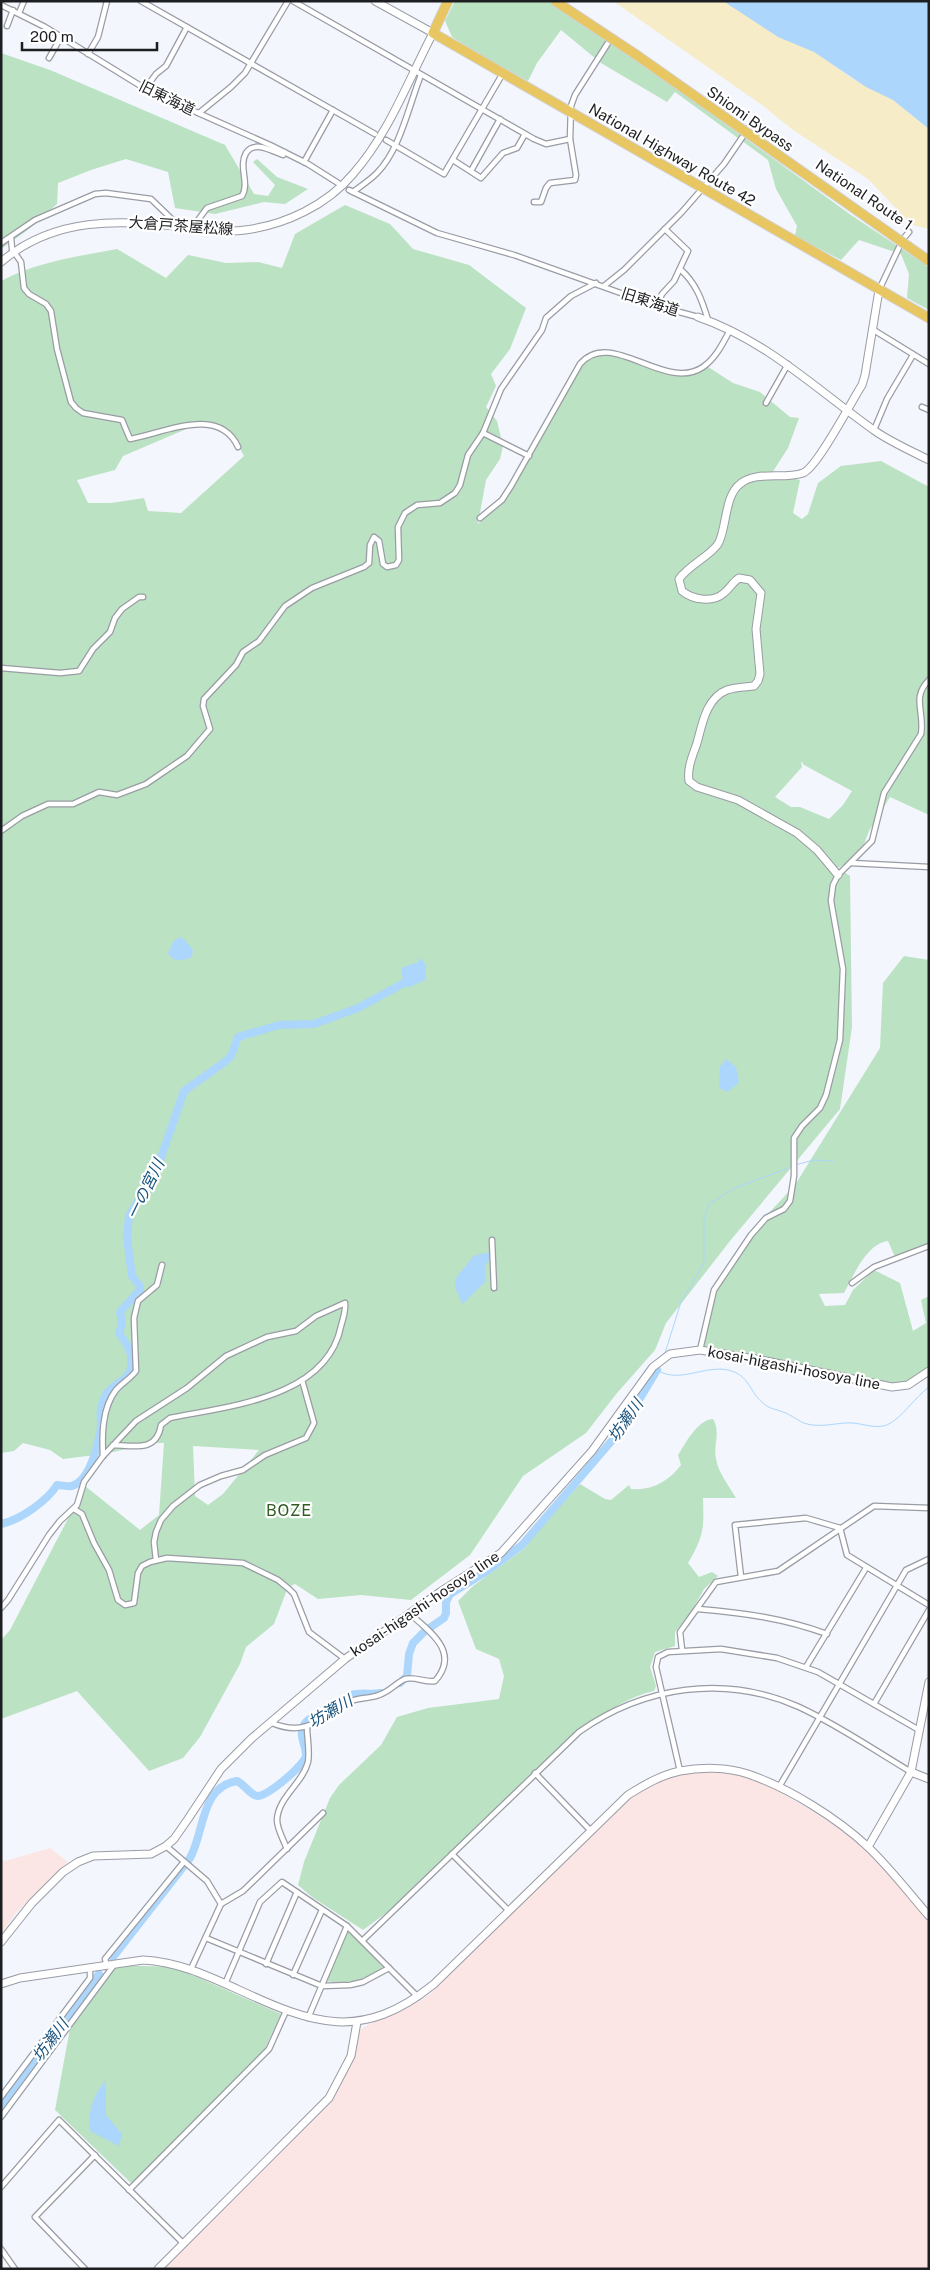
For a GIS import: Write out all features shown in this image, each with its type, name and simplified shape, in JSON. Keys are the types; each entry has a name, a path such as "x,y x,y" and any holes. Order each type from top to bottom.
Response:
{"highway":[{"path":"433,33 448,1"},
{"name":"Shiomi Bypass","path":"555,1 635,54 859,214 929,261"},
{"name":"National Route 1","path":"563,1 748,128 851,205 906,235 929,256"},
{"name":"National Highway Route 42","path":"433,33 572,115 929,318"}],"street":[{"path":"19,13 24,1"},
{"path":"88,54 98,37 107,1"},
{"path":"142,1 376,134"},
{"path":"199,113 231,87 252,63 288,1"},
{"path":"294,1 525,134 546,144 570,138"},
{"path":"375,1 433,33"},
{"name":"旧東海道","path":"1,5 61,37 145,89 284,152 338,183"},
{"path":"7,26 13,10"},
{"path":"145,89 156,74 166,66 188,27"},
{"name":"大倉戸茶屋松線","path":"1,262 29,243 59,231 89,224 124,222 244,230 279,222 309,209 336,192 353,174 383,134 433,33"},
{"path":"49,58 61,37"},
{"path":"534,202 541,202 550,183 575,180 576,175 570,138 571,106 575,96 608,43"},
{"path":"386,140 444,174 503,73"},
{"path":"396,145 421,74"},
{"path":"304,162 333,110"},
{"path":"471,171 500,119"},
{"path":"604,286 624,270 665,230 724,164 748,128"},
{"path":"453,160 481,178 504,153 516,148 525,134"},
{"name":"旧東海道","path":"396,145 377,173 351,191 436,233 466,240 596,283 657,306 708,320 730,330 788,364 874,430 929,460"},
{"path":"192,228 207,208 242,196 244,187 242,166 248,150 253,146 282,155 284,152"},
{"path":"1,243 35,220 95,194 106,193 151,199 180,226"},
{"path":"657,306 662,294 674,281 688,251 665,230"},
{"path":"838,874 817,850 797,834 738,800 697,788 689,781 688,772 698,740 700,725 708,708 726,690 754,686 758,681 760,674 756,629 761,593 750,580 739,578 717,598 707,600 682,592 679,580 688,568 718,544 735,488 751,478 784,476 805,472 816,461 862,385 879,290 906,235"},
{"path":"11,237 11,245 21,262 24,288 51,310 57,350 68,392 76,408 83,413 122,420 130,439 181,427 210,425 222,428 232,435 238,448"},
{"path":"680,269 691,278 697,288 708,320"},
{"path":"1,831 22,816 48,804 73,804 99,792 117,795 146,784 187,756 210,729 203,706 209,691 236,665 243,652 258,641 285,606 312,588 364,567 369,563 370,545 374,538 379,541 383,564 392,568 396,565 399,560 398,527 400,520 405,513 417,506 440,503 455,493 460,485 468,456 483,433 501,389 542,330 546,318 571,296 596,283"},
{"path":"872,329 929,364"},
{"path":"480,518 502,500 529,456 554,408 586,357 606,352 668,372 683,374 702,368 709,362 730,330"},
{"path":"874,430 887,399 913,355"},
{"path":"766,403 788,364"},
{"path":"922,407 929,410"},
{"path":"483,433 529,456"},
{"path":"1,668 60,674 79,671 93,649 110,632 115,618 122,609 139,597 143,597"},
{"path":"700,1350 712,1297 723,1275 750,1236 766,1218 784,1209 790,1201 794,1176 794,1138 802,1126 820,1108 826,1095 840,1040 843,969 831,901 833,885 838,874 852,863 872,841 884,793 922,734 923,724 919,694 921,688 929,680"},
{"path":"852,863 929,867"},
{"path":"492,1240 494,1288"},
{"path":"852,1282 874,1267 929,1246"},
{"path":"103,1456 104,1423 109,1405 114,1393 136,1371 134,1318 138,1301 157,1284 162,1265"},
{"path":"1,1608 54,1528 74,1509 84,1482 103,1456 113,1445 149,1411 187,1388 226,1356 267,1337 304,1328 316,1316 345,1303 337,1344 321,1365 302,1380 282,1391 258,1399 170,1418 161,1425 160,1436 152,1444 113,1445"},
{"name":"kosai-higashi-hosoya line","path":"1,1942 32,1903 63,1872 78,1862 93,1856 151,1854 166,1846 184,1826 211,1782 226,1763 250,1739 272,1723 345,1659 502,1553 592,1451 660,1361 670,1354 700,1350 892,1387 908,1385 929,1371"},
{"path":"156,1560 154,1542 161,1520 172,1506 188,1492 221,1476 243,1470 265,1455 306,1438 314,1423 302,1380"},
{"path":"682,1650 680,1632 716,1582 778,1571 874,1506 929,1508"},
{"path":"74,1509 82,1514 121,1603 125,1605 134,1603 138,1573 142,1566 156,1560 167,1558 243,1562 289,1589 309,1632 345,1659"},
{"path":"741,1578 735,1525 806,1518 840,1528"},
{"path":"840,1528 847,1556 929,1605"},
{"path":"778,1787 906,1570 929,1559"},
{"path":"806,1667 866,1568"},
{"path":"698,1609 759,1615 795,1623 827,1634"},
{"path":"874,1704 929,1610"},
{"path":"272,1723 307,1726 322,1720 352,1700 378,1696 403,1680 412,1678 432,1682 438,1678 445,1659 444,1649 430,1632 409,1614"},
{"path":"680,1771 656,1667 658,1657 662,1654 682,1650 721,1648 777,1658 806,1667 840,1684 919,1730"},
{"path":"868,1847 911,1772 929,1682"},
{"path":"363,1940 574,1736 598,1718 637,1700 662,1693 698,1688 742,1690 781,1700 819,1718 911,1772 929,1779"},
{"path":"287,1849 277,1820 279,1811 289,1793 303,1775 308,1762 307,1726"},
{"path":"1,1984 20,1978 143,1960 163,1961 192,1969 286,2011 308,2018 357,2022 396,2010 418,1997 434,1984 628,1795 650,1782 680,1771 708,1768 747,1774 778,1787 839,1824 868,1847 928,1911"},
{"path":"535,1773 590,1830"},
{"path":"192,1969 221,1904 243,1891 323,1813"},
{"path":"166,1846 183,1863 207,1881 221,1904"},
{"path":"452,1854 509,1911"},
{"path":"110,1966 105,1959 183,1863"},
{"path":"225,1984 260,1902 282,1882 347,1926 418,1997"},
{"path":"266,1964 297,1892"},
{"path":"293,1975 322,1910"},
{"path":"308,2018 347,1926"},
{"path":"206,1938 322,1986 350,1985 363,1982 389,1968"},
{"path":"1,2117 110,1966"},
{"path":"1,2097 90,1978 90,1969"},
{"path":"129,2190 269,2050 286,2011"},
{"path":"158,2269 330,2098 351,2056 357,2022"},
{"path":"1,2188 59,2120 184,2244"},
{"path":"85,2269 35,2217 95,2155"},
{"path":"1,2249 15,2269"}],"shaded area":[{"path":"715,1772 742,1775 771,1787 836,1825 877,1860 929,1922 929,2269 163,2269 329,2105 354,2059 358,2032 364,2027 430,1994 622,1804 637,1793 669,1777 685,1773"},
{"path":"50,1848 68,1862 17,1912 1,1934 1,1859 5,1861"}],"green space":[{"path":"455,1 549,1 615,44 851,215 929,267 929,310 907,298 909,274 901,254 859,240 841,260 795,236 797,226 776,189 768,160 675,92 667,102 601,63 561,30 537,63 528,81 476,53 452,37 445,21"},
{"path":"1,53 50,70 225,145 254,194 268,196 275,185 253,162 257,159 277,177 308,189 285,204 264,202 215,214 175,208 168,172 126,159 58,183 57,204 25,232 1,249"},
{"path":"345,205 390,224 413,249 469,265 526,308 510,349 491,374 496,386 486,407 497,421 503,446 500,459 486,480 478,524 502,500 582,361 597,352 675,373 705,365 733,383 760,392 790,417 799,418 788,448 772,473 800,480 793,513 802,519 808,514 818,483 841,466 881,461 929,487 929,815 890,797 869,831 860,855 838,868 850,876 852,1027 840,1109 730,1241 666,1323 655,1350 617,1393 586,1433 523,1476 470,1555 411,1600 361,1595 318,1599 295,1584 288,1587 274,1624 246,1647 240,1664 200,1737 183,1758 149,1771 77,1691 1,1719 1,1640 10,1630 85,1486 140,1530 159,1515 164,1443 156,1443 157,1439 153,1443 104,1454 63,1459 50,1450 23,1443 14,1451 1,1453 1,281 14,274 43,264 117,249 166,278 188,255 226,263 258,262 282,268 295,234","holes":["198,424 232,435 244,456 181,513 148,511 144,498 111,503 88,503 77,480 115,470 123,456","801,761 804,765 852,791 843,805 829,819 800,807 791,807 775,797 802,767","193,1446 259,1450 223,1494 208,1505 195,1496"]},
{"path":"904,956 929,960 929,1245 895,1257 888,1241 880,1243 861,1261 844,1293 819,1294 825,1306 845,1305 853,1290 874,1270 900,1283 913,1331 926,1323 921,1300 929,1296 929,1370 897,1387 702,1351 713,1298 756,1227 795,1185 880,1048 883,983"},
{"path":"713,1419 717,1434 715,1454 717,1464 736,1498 703,1498 702,1532 688,1563 699,1577 712,1572 718,1576 704,1589 690,1614 675,1632 675,1646 655,1652 650,1667 656,1686 654,1691 618,1705 584,1729 426,1879 363,1930 312,1897 298,1885 304,1862 330,1798 339,1785 381,1745 397,1717 428,1708 499,1699 504,1676 499,1659 476,1649 458,1601 473,1586 525,1548 535,1533 580,1484 605,1499 611,1500 629,1485 631,1489 653,1487 676,1471 681,1465 678,1455 692,1433 702,1423"},
{"path":"348,1930 383,1967 370,1975 349,1982 326,1981"},
{"path":"114,1965 174,1967 281,2014 260,2059 133,2185 55,2110 71,2023"}],"sand":[{"path":"613,1 723,1 819,55 856,81 893,100 929,129 929,229 912,225 868,179 793,130 762,105"}],"water":[{"path":"723,1 929,1 929,129 893,100 866,87 814,52 778,37"},
{"path":"179,937 185,940 193,950 192,957 175,960 168,953 173,942"},
{"path":"421,958 426,967 425,980 408,988 403,982 401,968 418,962"},
{"path":"726,1059 736,1067 739,1082 728,1092 719,1088 720,1067"},
{"path":"490,1252 494,1255 485,1265 485,1282 463,1304 456,1288 456,1278 473,1256"},
{"path":"106,2080 106,2115 122,2134 119,2146 90,2131 89,2124 92,2104"}],"waterway":[{"name":"一の宮川","path":"1,1524 32,1509 47,1497 57,1485 72,1486 78,1483 92,1463 101,1428 101,1407 105,1396 111,1388 127,1376 132,1363 131,1354 119,1333 122,1324 120,1312 140,1290 139,1285 132,1276 127,1238 129,1216 157,1169 184,1091 226,1061 231,1056 238,1037 279,1025 314,1024 358,1008 404,983"},
{"path":"795,1165 814,1160 833,1161"},
{"path":"665,1353 681,1302 704,1263 704,1218 709,1204 735,1188 791,1167"},
{"path":"660,1366 657,1370 665,1374 674,1375 719,1369 735,1372 745,1380 758,1399 765,1405 786,1413 804,1423 813,1425 847,1423 874,1426 887,1425 898,1418 929,1387"},
{"name":"坊瀬川","path":"400,1683 407,1676 409,1654 413,1643 425,1631 444,1618 446,1602 450,1594 487,1571 522,1545 621,1430 657,1370"},
{"name":"坊瀬川","path":"113,1957 190,1858 205,1812 216,1792 225,1785 237,1781 258,1796 270,1790 294,1772 304,1759 306,1751 302,1729 307,1721 334,1710 351,1695 381,1693"},
{"name":"坊瀬川","path":"1,2105 99,1974"}],"district":[{"name":"BOZE","path":"289,1510"}]}
